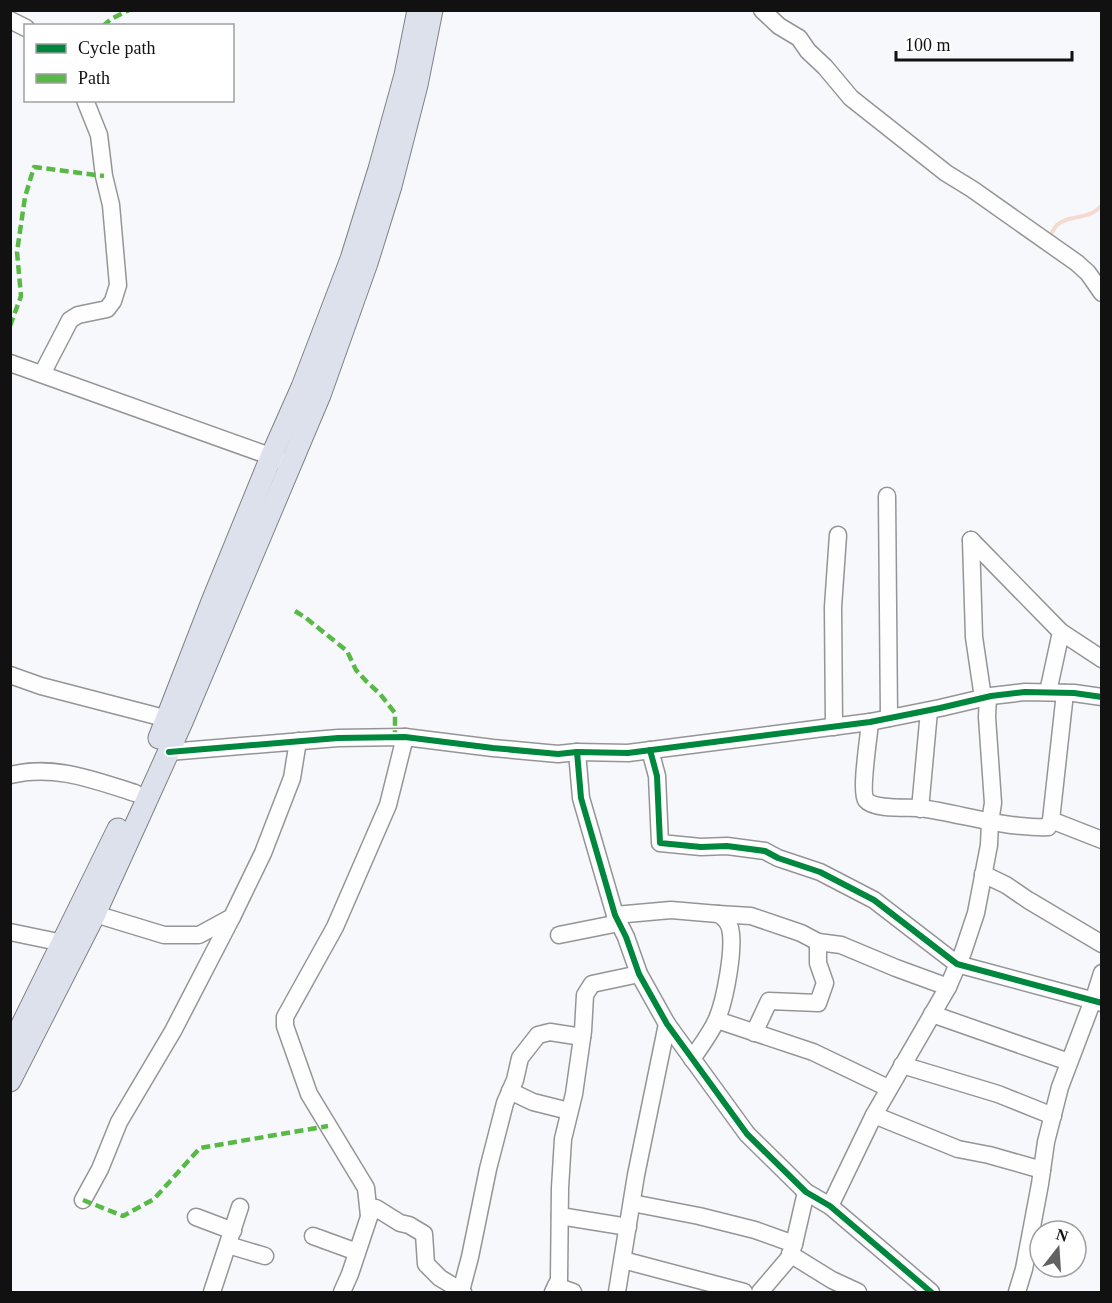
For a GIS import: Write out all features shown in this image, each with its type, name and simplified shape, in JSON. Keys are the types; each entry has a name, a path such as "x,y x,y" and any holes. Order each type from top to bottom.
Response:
{"main road":[{"path":"10,1081 95,914 169,752 281,460 302,387 351,259 380,169 405,75 418,10"},
{"path":"10,1050 135,793 168,719 213,599 281,460 324,384 388,197 405,133 432,10"}],"street":[{"path":"762,10 779,26 799,38 851,98 946,173 1077,263 1088,273 1101,293"},
{"path":"10,20 24,26"},
{"path":"42,374 70,320 78,315 107,309 113,301 118,285 111,205 104,176 99,135 86,102"},
{"path":"10,363 281,460"},
{"path":"887,496 889,718"},
{"path":"834,727 833,607 838,535"},
{"path":"830,1206 888,1088 948,987 976,913 990,845 993,803 985,697 974,637 971,540 1061,632 1101,659"},
{"path":"1048,692 1061,632"},
{"path":"10,675 41,686 168,719"},
{"path":"169,752 338,738 405,738 558,754 628,753 870,722 985,697 1025,692 1101,697"},
{"path":"870,722 864,780 867,801 879,806 920,808 990,822 1048,827 1051,820 1065,693"},
{"path":"920,808 928,711"},
{"path":"369,1216 366,1188 309,1094 285,1026 285,1017 335,927 388,805 405,738"},
{"path":"83,1200 100,1169 119,1122 173,1031 263,854 292,778 298,741"},
{"path":"650,750 657,776 660,843 701,847 727,846 765,851 778,858 820,872 874,900 957,964 1097,1002"},
{"path":"578,753 582,798 617,919 639,974 667,1024 747,1134 806,1192 830,1206 931,1293"},
{"path":"10,775 22,772 61,772 135,793"},
{"path":"1051,820 1101,840"},
{"path":"983,874 1006,885 1101,944"},
{"path":"559,935 617,919 671,910 751,916 801,933 818,942 842,945 948,987"},
{"path":"95,914 164,935 198,935 232,917"},
{"path":"692,1059 717,1020 731,958 730,928 725,918 718,914"},
{"path":"10,932 63,943"},
{"path":"754,1032 769,1001 818,1003 825,983 818,963 818,942"},
{"path":"1017,1293 1024,1269 1046,1142 1060,1087 1097,1002 1101,973"},
{"path":"573,1293 555,1289 559,1280 563,1138 574,1094 585,995 592,984 639,974"},
{"path":"932,1014 1069,1062"},
{"path":"717,1020 813,1052 888,1088"},
{"path":"617,1293 636,1175 667,1024"},
{"path":"342,1293 371,1211 376,1208 424,1234 426,1264 440,1278 462,1292 488,1169 505,1102 515,1080 520,1058 538,1035 550,1032 582,1037"},
{"path":"903,1065 998,1094 1053,1116"},
{"path":"510,1091 533,1102 569,1111"},
{"path":"874,1115 957,1149 989,1155 1042,1170"},
{"path":"760,1293 792,1249 806,1192"},
{"path":"632,1203 755,1230 792,1249 832,1280 858,1293"},
{"path":"212,1293 240,1208"},
{"path":"560,1216 628,1227"},
{"path":"196,1217 265,1256"},
{"path":"313,1236 357,1252"},
{"path":"623,1260 744,1293"}],"waterway":[{"path":"1049,238 1056,226 1062,222 1091,213 1102,205"}],"marked path":[{"path":"105,24 129,10"},
{"path":"10,326 21,296 17,252 25,197 34,167 104,176"},
{"path":"295,611 347,651 356,670 395,713 395,738"},
{"path":"83,1200 123,1216 154,1199 200,1148 328,1126"}],"cycle path":[{"path":"169,752 338,738 405,737 558,754 628,753 870,722 991,696 1025,692 1074,693 1102,697"},
{"path":"650,750 657,776 660,843 701,847 727,846 765,851 778,858 820,872 874,900 957,964 1102,1003"},
{"path":"577,752 581,798 615,915 626,937 639,974 667,1024 747,1134 806,1192 830,1206 931,1292"}]}
